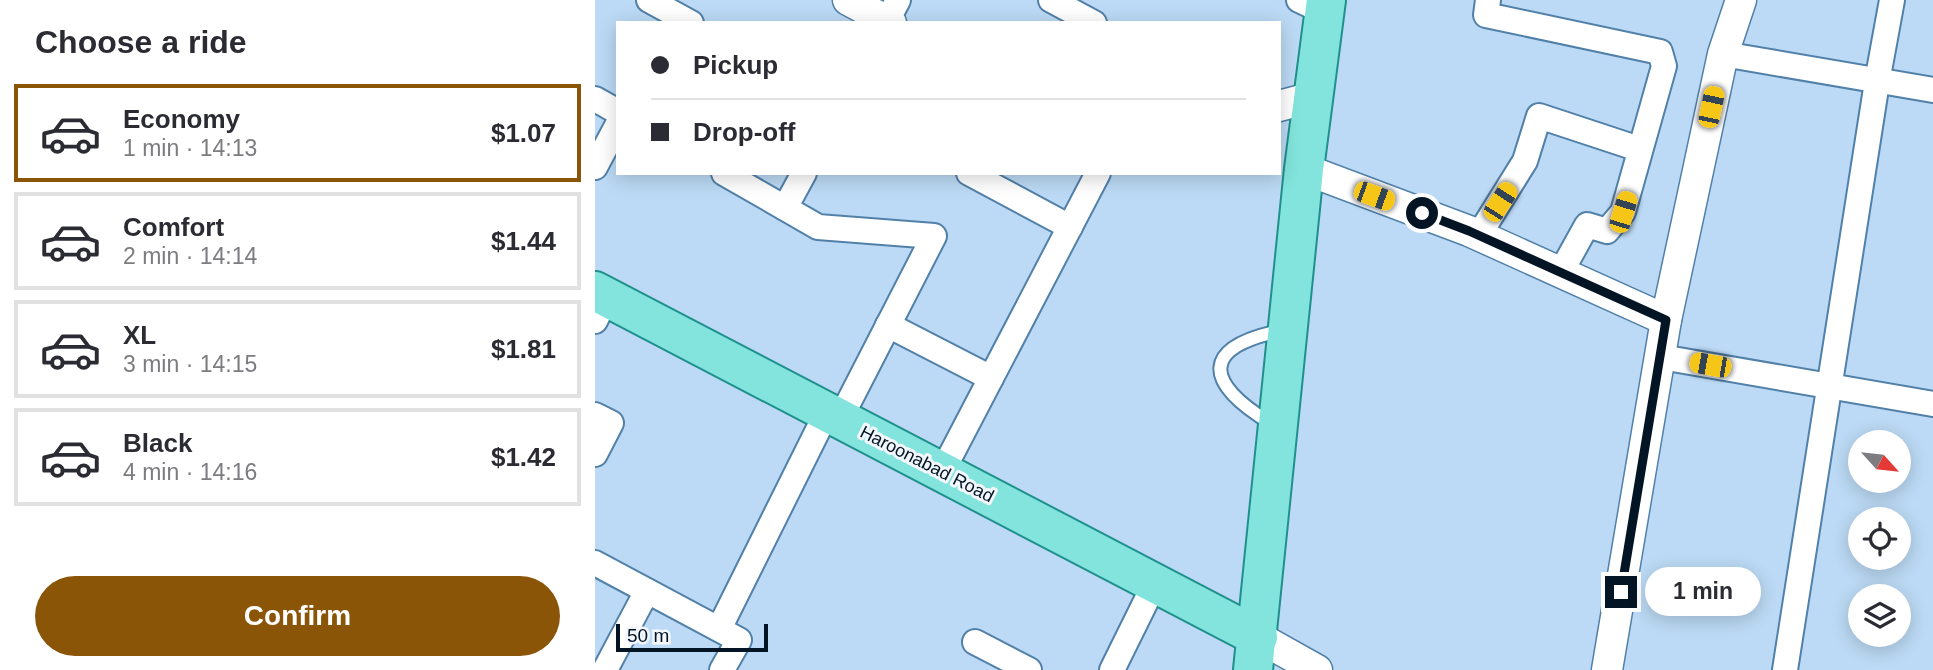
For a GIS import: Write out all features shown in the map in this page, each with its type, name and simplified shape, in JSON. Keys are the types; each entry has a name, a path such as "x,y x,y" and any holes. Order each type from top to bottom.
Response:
{"main road":[{"path":"1256,653 1304,169 1296,102 1316,4"},
{"name":"Haroonabad Road","path":"599,303 834,415 1155,583 1256,653"}],"street":[{"path":"649,0 680,15"},
{"path":"848,0 890,16"},
{"path":"1051,0 1090,16"},
{"path":"1488,0 1486,15 1660,52 1664,66 1623,212 1607,231 1587,225 1561,272"},
{"path":"1608,670 1666,320 1723,54 1741,0"},
{"path":"1785,670 1892,0"},
{"path":"1723,54 1933,90"},
{"path":"595,99 616,111"},
{"path":"1479,235 1525,161 1539,117 1639,149"},
{"path":"595,167 616,128"},
{"path":"1304,169 1479,235 1666,320"},
{"path":"719,629 834,415 888,325 934,236 818,227 727,175"},
{"path":"785,208 803,175"},
{"path":"973,175 1070,227"},
{"path":"942,472 1097,175"},
{"path":"888,325 991,378"},
{"path":"1661,357 1933,404"},
{"path":"595,415 611,423 595,454"},
{"path":"595,563 739,640 722,670"},
{"path":"1112,670 1155,583"},
{"path":"605,670 647,591"},
{"path":"975,642 1029,670"},
{"path":"1256,653 1317,670"}],"lane":[{"path":"1279,428 1250,410 1226,388 1221,376 1222,361 1229,348 1245,340 1288,330"}],"route":[{"path":"1422,213 1469,231 1666,320 1621,592"}]}
